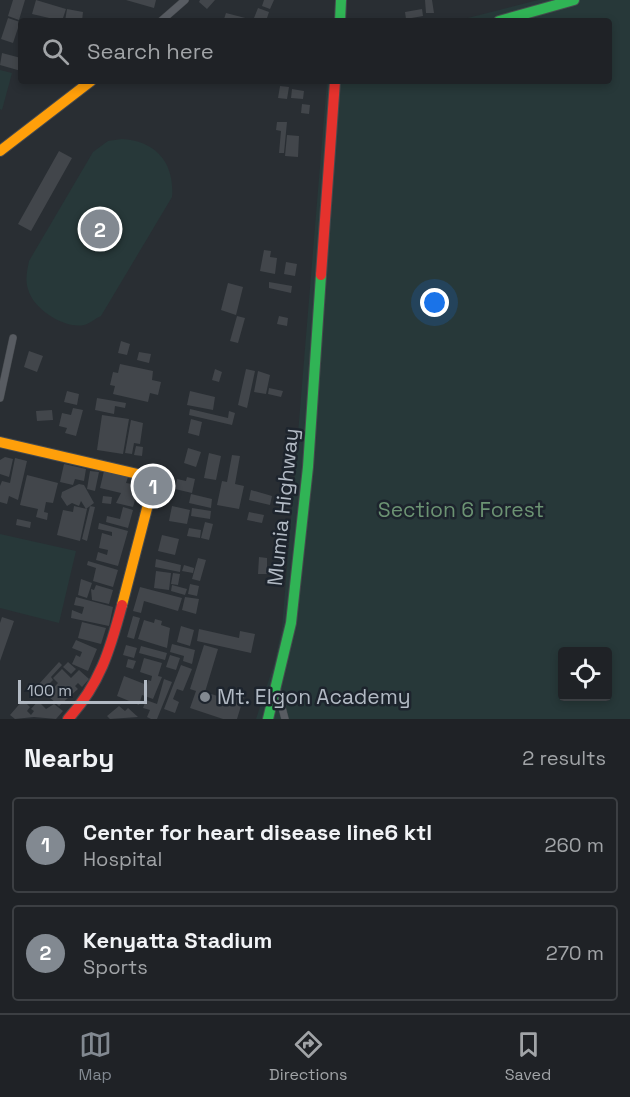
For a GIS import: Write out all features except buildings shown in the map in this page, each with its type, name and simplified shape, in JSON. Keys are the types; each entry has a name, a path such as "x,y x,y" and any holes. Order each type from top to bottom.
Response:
{"main road":[{"path":"340,18 341,0"},
{"path":"510,18 574,0"},
{"path":"0,151 45,119 87,84"},
{"name":"Mumia Highway","path":"268,719 291,623 308,467 335,84"},
{"path":"0,442 142,475 151,483 152,489 114,635 88,697 68,719"}],"street":[{"path":"164,18 185,0"},
{"path":"0,398 14,338"},
{"path":"277,689 285,719"}],"green space":[{"name":"Section 6 Forest","path":"538,0 630,0 630,719 256,719 274,664 282,628 327,84 612,84 612,18 468,18"},
{"path":"0,70 12,73 2,110 0,109"},
{"path":"122,139 145,144 161,156 170,174 172,197 101,316 84,325 68,324 50,316 36,304 31,296 27,282 29,261 93,152 108,141"},
{"path":"0,534 76,551 59,623 0,608"}],"traffic: fast":[{"path":"340,18 341,0"},
{"path":"510,18 574,0"},
{"path":"268,719 291,623 308,467 321,275"}],"traffic: slow":[{"path":"0,151 87,84"},
{"path":"0,442 142,475 148,479 152,489 122,605"}],"traffic: jam":[{"path":"321,275 335,84"},
{"path":"68,719 88,693 103,666 122,605"}],"place":[{"name":"Kenyatta Stadium","path":"100,229"},
{"name":"Center for heart disease line6 ktl","path":"153,486"},
{"name":"Mt. Elgon Academy","path":"205,697"}]}
